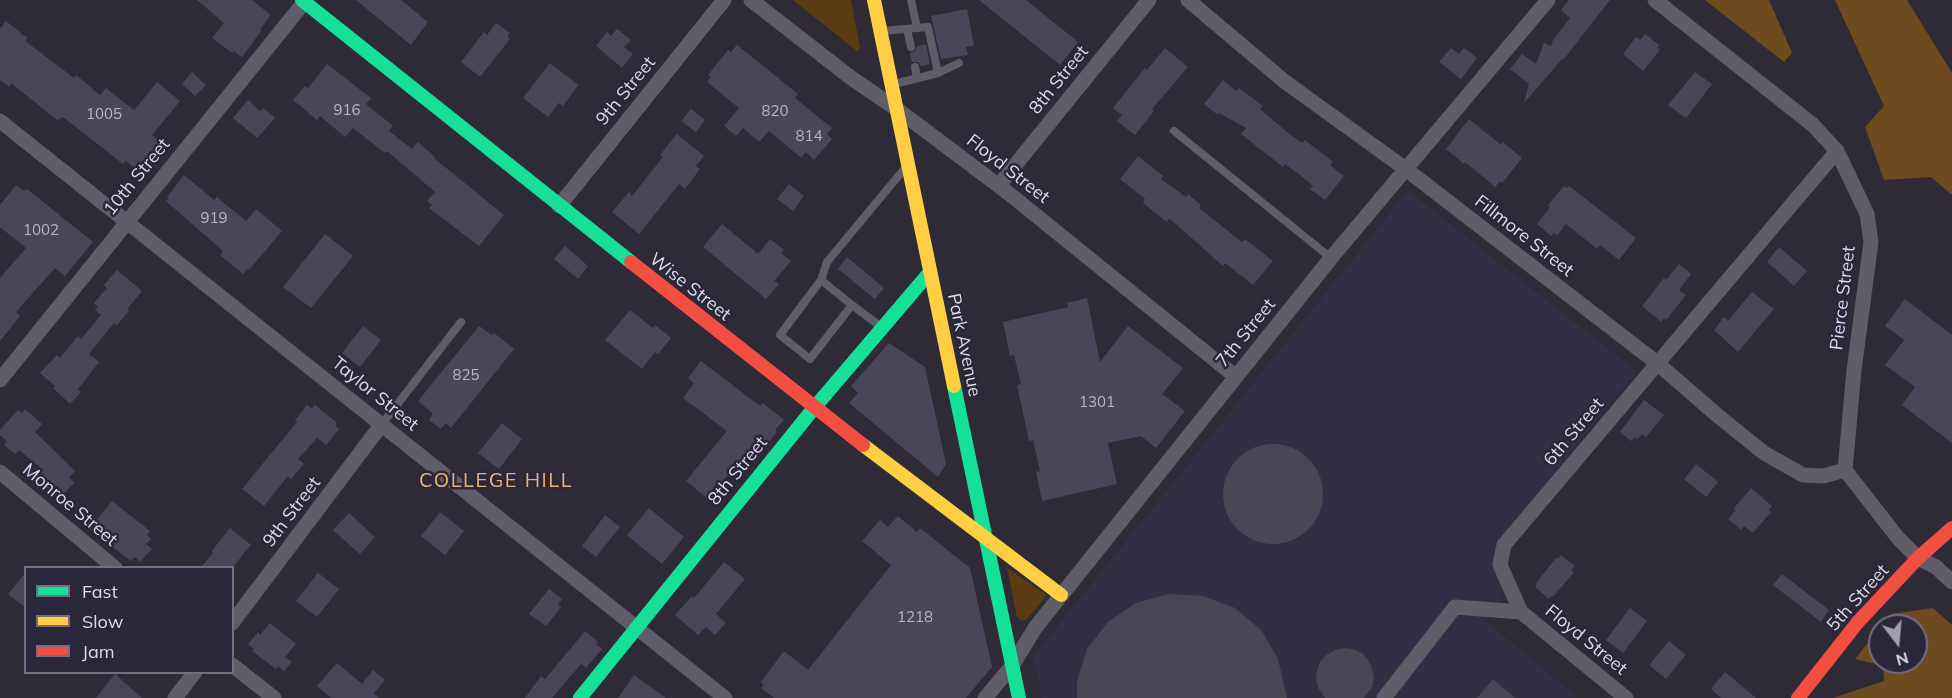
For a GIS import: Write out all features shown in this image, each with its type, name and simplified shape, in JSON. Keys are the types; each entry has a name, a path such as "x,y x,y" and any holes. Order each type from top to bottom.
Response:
{"street":[{"name":"9th Street","path":"559,206 724,0"},
{"name":"Floyd Street","path":"751,0 850,77 999,185 1236,376"},
{"name":"Park Avenue","path":"874,0 1019,698"},
{"name":"8th Street","path":"999,185 1149,0"},
{"name":"Fillmore Street","path":"1188,0 1284,81 1407,170 1657,363 1764,453 1803,475 1823,476 1845,470"},
{"name":"7th Street","path":"985,698 1012,666 1029,635 1331,258 1548,0"},
{"name":"Pierce Street","path":"1655,0 1813,125 1837,151 1867,214 1871,242 1853,380 1845,470"},
{"name":"Wise Street","path":"304,1 814,408 1061,595"},
{"name":"10th Street","path":"0,380 304,1"},
{"name":"Taylor Street","path":"0,122 725,698"},
{"name":"6th Street","path":"1521,612 1500,565 1504,545 1837,151"},
{"name":"8th Street","path":"580,698 814,408 930,272"},
{"name":"9th Street","path":"234,620 382,424"},
{"path":"1845,470 1898,538 1918,558 1936,567 1952,582"},
{"name":"Monroe Street","path":"0,472 114,566"},
{"name":"5th Street","path":"1798,698 1858,621 1918,558 1952,528"},
{"path":"1384,698 1455,607 1521,612"},
{"name":"Floyd Street","path":"1521,612 1626,698"},
{"path":"234,667 274,698"},
{"path":"175,698 193,674"}],"lane":[{"path":"911,0 917,28"},
{"path":"881,32 928,27 938,73"},
{"path":"907,29 911,47"},
{"path":"892,84 938,73 959,63"},
{"path":"915,67 917,78"},
{"path":"1174,131 1331,258"},
{"path":"852,305 810,359 780,335 821,280 827,262 908,165"},
{"path":"821,280 882,328"},
{"path":"382,424 461,322"}],"shaded area":[{"path":"793,0 851,0 860,48 857,51"},
{"path":"1705,0 1769,0 1792,53 1784,62"},
{"path":"1835,0 1907,0 1952,73 1952,195 1931,177 1884,180 1865,127 1884,106"},
{"path":"1408,191 1636,371 1496,546 1492,566 1500,583 1502,595 1486,621 1578,698 1042,698 1033,657"},
{"path":"1007,568 1047,595 1026,620 1022,621 1017,617"},
{"path":"1933,608 1952,625 1952,698 1833,698 1884,681 1884,674 1928,674 1928,614 1891,614"},
{"path":"1868,643 1868,662 1855,659"}],"building":[{"path":"197,0 252,0 271,15 242,57 234,51 232,53 212,38 224,23"},
{"path":"356,0 401,0 428,22 411,45"},
{"path":"979,0 1026,0 1078,42 1060,65"},
{"path":"1569,0 1610,0 1564,59 1524,103 1529,84 1510,69 1522,54 1536,64 1544,43 1551,46 1570,18 1561,10"},
{"path":"967,9 974,46 966,47 968,55 941,59 931,16"},
{"path":"6,21 27,38 25,41 74,78 76,75 100,95 106,88 134,110 157,82 180,101 152,135 162,143 151,157 155,160 143,175 126,161 123,164 63,117 57,120 11,83 9,87 0,80 0,29"},
{"path":"496,23 510,33 507,36 510,39 480,77 461,62 484,32 487,35"},
{"path":"617,29 631,40 624,47 633,54 622,68 596,46 607,32 611,36"},
{"path":"1645,34 1659,45 1657,47 1660,50 1643,71 1623,54 1636,37 1640,40"},
{"path":"926,44 930,64 921,66 918,62 912,62 910,53 915,51 917,46"},
{"path":"737,45 798,94 795,98 832,128 827,134 832,139 814,160 806,152 801,158 769,131 759,142 743,128 736,136 724,126 739,108 707,82 711,77 708,75 728,50 731,52"},
{"path":"1165,48 1188,67 1152,109 1154,111 1135,135 1117,121 1122,115 1113,108 1145,68 1147,70"},
{"path":"1451,48 1459,54 1464,48 1477,58 1461,79 1439,62"},
{"path":"550,63 578,85 563,106 559,103 548,117 523,98"},
{"path":"327,64 371,98 366,104 393,126 389,131 412,149 418,142 434,158 504,215 479,246 429,208 432,205 427,201 435,192 387,151 385,153 353,128 345,137 320,116 317,120 293,100 305,86 308,88"},
{"path":"192,72 206,85 195,96 182,84"},
{"path":"1695,72 1712,84 1686,118 1668,105"},
{"path":"1223,80 1236,91 1239,88 1263,106 1260,109 1288,133 1302,143 1305,140 1333,162 1330,165 1344,176 1325,200 1310,189 1313,186 1300,175 1285,164 1283,167 1241,134 1246,128 1219,113 1218,115 1204,104"},
{"path":"248,100 260,111 263,108 275,118 257,138 233,118"},
{"path":"691,109 705,120 696,132 681,121"},
{"path":"1469,119 1501,145 1503,142 1522,158 1502,183 1500,181 1495,187 1446,149"},
{"path":"677,134 704,156 696,166 700,169 685,189 679,184 639,234 612,212 629,192 632,196 663,157 660,155"},
{"path":"1138,156 1163,176 1161,179 1186,197 1188,194 1201,205 1199,208 1242,242 1245,239 1273,261 1253,285 1225,263 1223,266 1169,218 1167,222 1143,203 1145,199 1120,179"},
{"path":"184,175 214,200 217,197 246,221 256,209 282,231 243,274 220,255 223,251 166,201"},
{"path":"789,184 804,196 793,211 777,199"},
{"path":"16,185 24,191 27,189 93,242 65,276 55,268 16,312 20,316 0,341 0,278 26,248 0,227 0,205"},
{"path":"1564,186 1567,188 1569,186 1636,238 1619,260 1600,245 1597,249 1566,224 1557,236 1554,233 1551,236 1537,224 1550,207 1548,205"},
{"path":"722,224 758,254 770,239 784,250 781,253 791,261 774,281 779,284 766,299 703,247"},
{"path":"325,234 353,256 311,308 283,287"},
{"path":"565,246 588,266 578,279 554,259"},
{"path":"1779,247 1807,271 1794,286 1767,262"},
{"path":"847,257 884,288 875,299 838,269"},
{"path":"1679,264 1691,274 1679,290 1686,295 1666,320 1664,318 1661,322 1642,306 1664,278 1666,280"},
{"path":"117,270 142,291 127,309 129,311 117,325 114,323 89,354 99,362 78,389 81,392 70,404 40,373 57,355 60,358 78,336 81,339 101,315 95,310 98,307 94,303 107,288 104,285"},
{"path":"1752,292 1774,309 1738,352 1714,330 1724,317 1728,321"},
{"path":"1087,298 1100,362 1128,326 1183,368 1162,394 1185,411 1156,448 1141,436 1108,443 1117,484 1042,501 1036,472 1040,471 1033,440 1029,441 1017,385 1021,384 1014,355 1010,356 1003,322 1068,307 1067,303"},
{"path":"1905,299 1952,335 1952,443 1902,405 1915,387 1885,365 1904,340 1885,326"},
{"path":"630,310 653,328 655,325 671,338 658,354 655,352 642,369 605,340"},
{"path":"363,326 381,340 360,367 342,353"},
{"path":"479,326 492,335 494,333 514,349 451,428 446,423 441,429 429,420 433,414 418,401"},
{"path":"889,343 925,367 946,464 938,477 849,403 858,393 851,386"},
{"path":"701,361 760,406 763,403 784,420 763,450 760,448 752,458 746,453 708,499 686,481 727,431 683,398 694,383 688,378"},
{"path":"1644,400 1664,415 1646,437 1642,434 1631,441 1620,432"},
{"path":"307,405 312,409 315,405 337,423 335,426 339,429 326,445 317,438 298,459 304,464 291,479 288,476 264,506 242,489 297,422 295,420"},
{"path":"25,409 42,424 35,432 75,471 69,477 74,483 62,496 58,492 53,497 40,485 43,481 36,474 42,469 19,450 15,454 4,445 7,441 0,435 0,430 18,410 22,413"},
{"path":"502,423 522,439 499,469 478,453"},
{"path":"1273,444 1292,448 1308,459 1319,475 1323,494 1319,513 1308,529 1292,540 1273,544 1254,540 1238,529 1227,513 1223,494 1227,475 1238,459 1254,448"},
{"path":"1696,464 1718,482 1706,497 1684,479"},
{"path":"1751,488 1772,506 1769,510 1771,512 1753,533 1744,526 1741,530 1728,519"},
{"path":"112,501 150,531 147,535 151,539 146,544 152,549 140,562 135,557 131,561 89,529"},
{"path":"649,508 684,537 662,564 627,535"},
{"path":"440,512 464,531 445,555 421,536"},
{"path":"349,513 375,537 360,554 333,530"},
{"path":"605,515 620,527 596,557 582,546"},
{"path":"898,516 917,532 920,528 970,568 992,667 966,698 774,698 761,688 764,685 761,682 784,651 808,670 891,565 862,541 880,520 888,527"},
{"path":"230,528 251,545 234,566 202,566 213,553 211,552"},
{"path":"1561,555 1575,566 1571,570 1574,572 1549,599 1535,587 1536,583"},
{"path":"724,562 745,579 716,614 726,623 715,635 706,627 698,635 675,615 692,596 694,598"},
{"path":"318,573 339,589 317,617 296,601"},
{"path":"24,574 24,606 8,594"},
{"path":"1782,574 1829,610 1821,622 1773,585"},
{"path":"549,589 562,599 558,605 561,607 546,626 529,614"},
{"path":"1169,594 1203,596 1235,608 1261,630 1278,659 1287,698 1077,698 1077,681 1087,649 1108,622 1136,603"},
{"path":"1630,608 1647,621 1623,653 1606,640"},
{"path":"270,623 296,644 285,657 292,662 284,671 278,666 276,669 252,651 254,649 248,644"},
{"path":"585,631 598,642 596,644 602,649 586,668 581,664 552,698 525,698 541,676 545,679"},
{"path":"1669,641 1686,655 1666,679 1649,665"},
{"path":"1344,648 1362,653 1372,668 1374,678 1372,687 1364,698 1325,698 1319,689 1316,680 1320,662 1326,655"},
{"path":"337,663 362,684 373,670 385,680 374,693 379,698 331,698 317,686"},
{"path":"1725,672 1756,698 1721,698 1711,689"},
{"path":"115,674 142,698 96,698"},
{"path":"634,675 666,698 618,698"},
{"path":"1493,679 1515,698 1477,698"}],"traffic: fast":[{"path":"302,0 631,262"},
{"path":"580,698 814,408 930,272"},
{"path":"954,386 1019,698"}],"traffic: slow":[{"path":"874,0 954,386"},
{"path":"863,445 1061,595"}],"traffic: jam":[{"path":"631,262 863,445"},
{"path":"1798,698 1858,622 1918,558 1952,528"}],"district":[{"name":"COLLEGE HILL","path":"496,481"}]}
